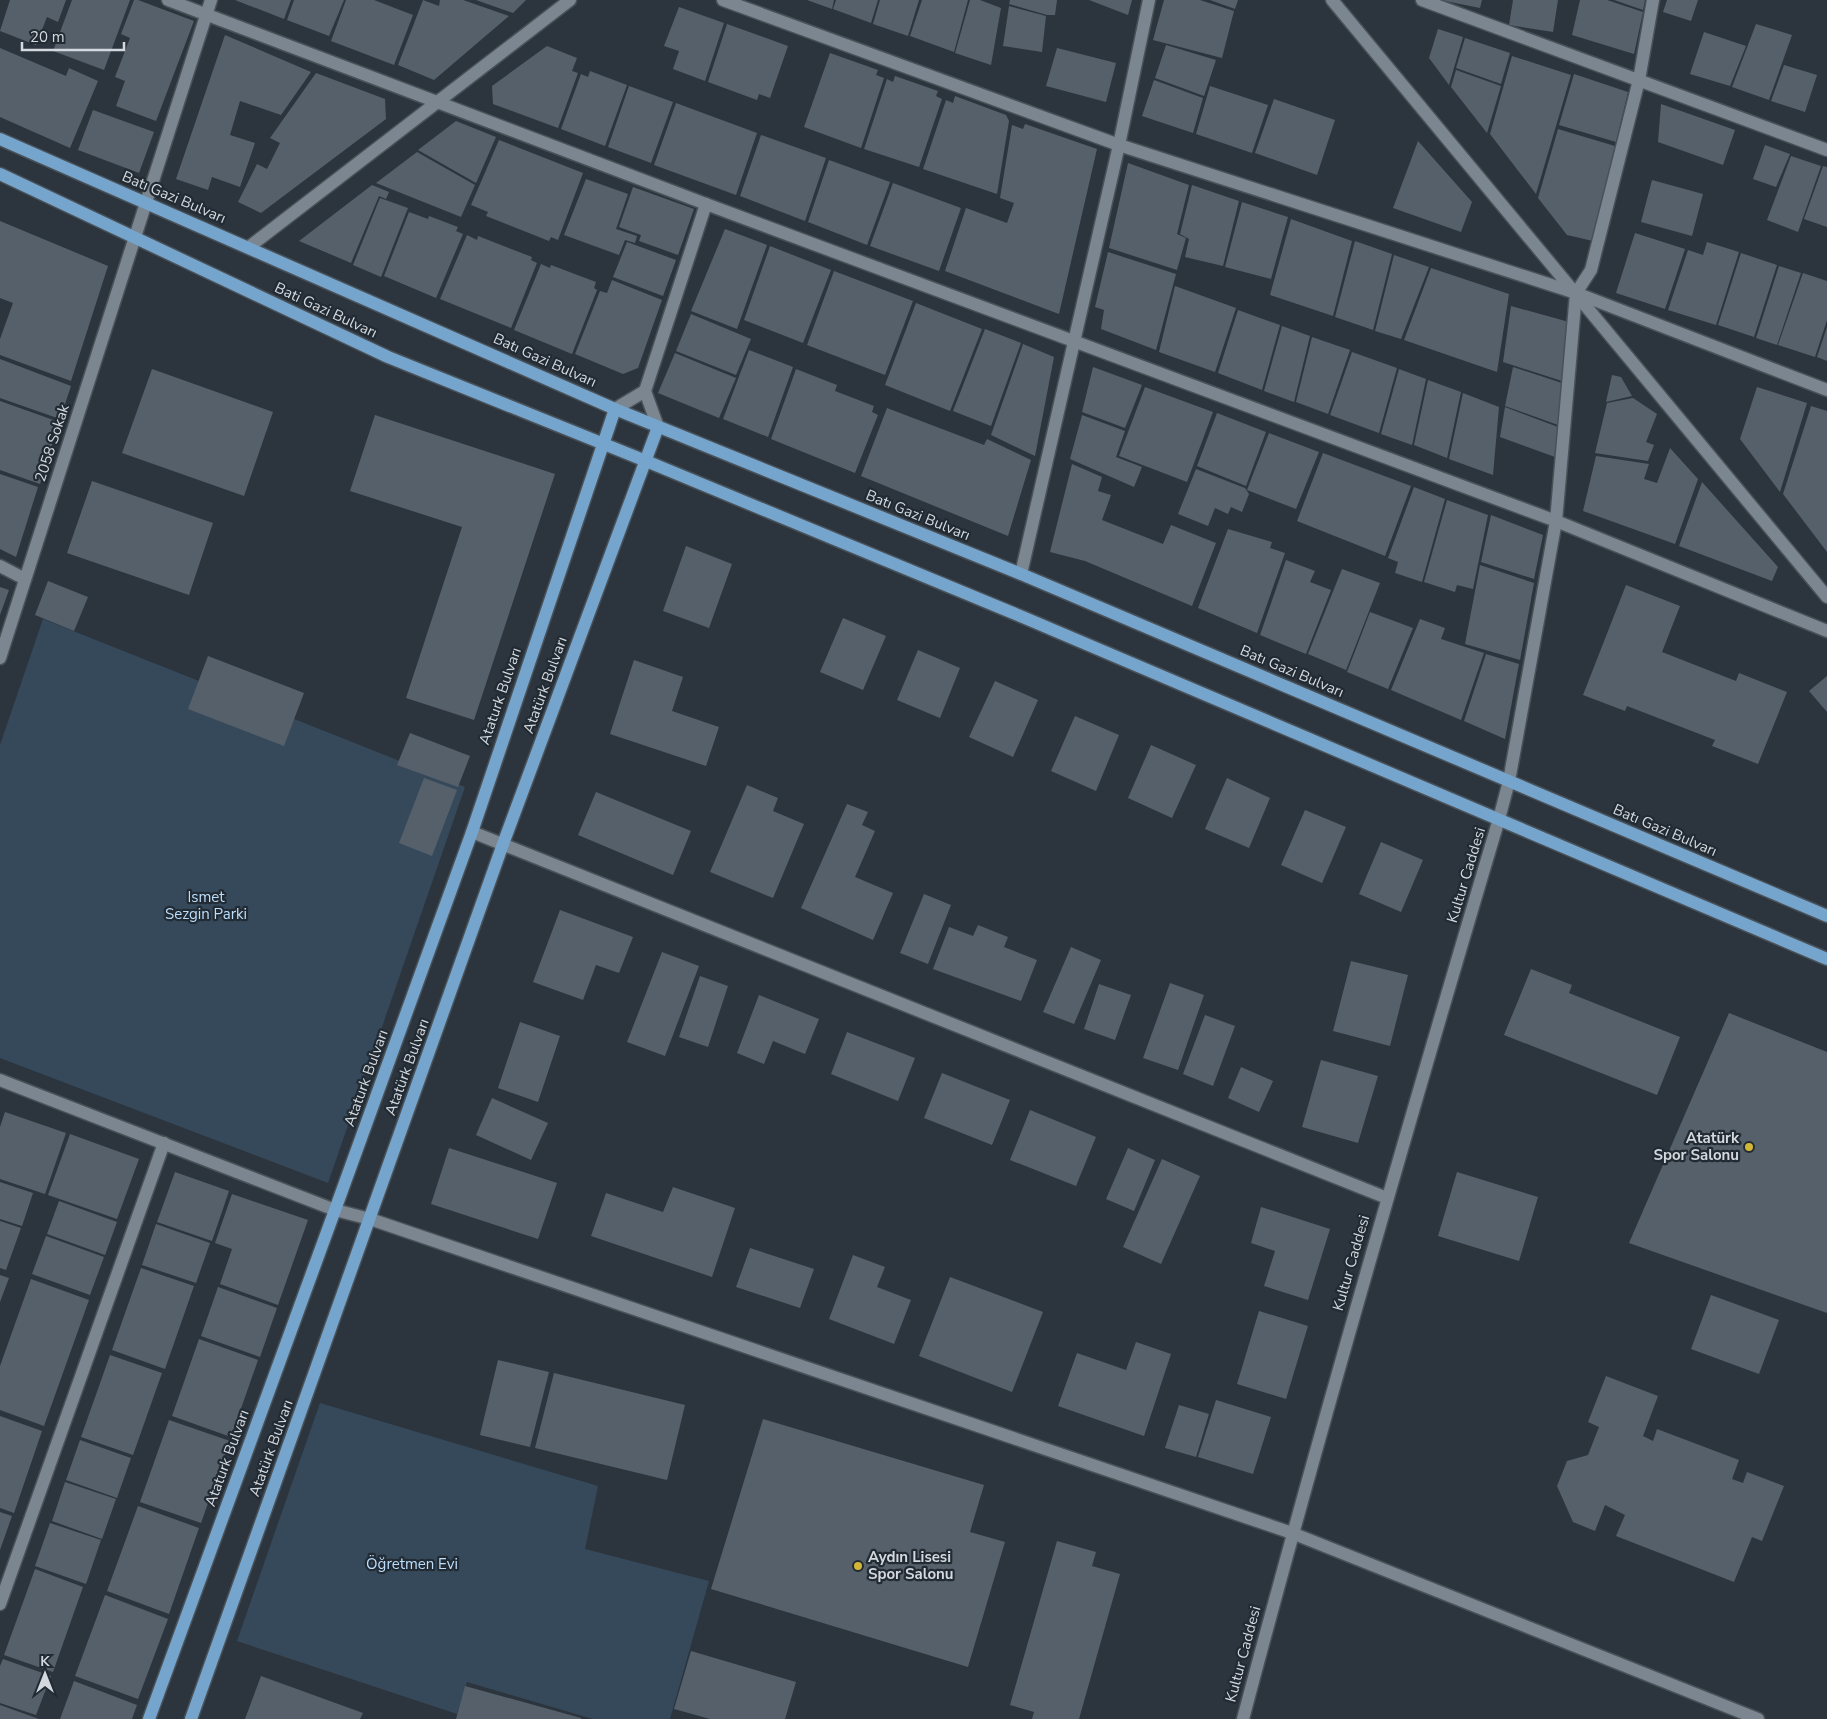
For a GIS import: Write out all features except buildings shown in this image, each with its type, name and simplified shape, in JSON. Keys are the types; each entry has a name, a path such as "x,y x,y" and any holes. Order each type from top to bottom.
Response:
{"main road":[{"name":"Batı Gazi Bulvarı","path":"0,138 615,409 1021,574 1827,916"},
{"name":"Bati Gazi Bulvarı","path":"0,174 388,357 646,461"},
{"name":"Ataturk Bulvarı","path":"149,1719 336,1210 472,832 615,409"},
{"name":"Atatürk Bulvarı","path":"191,1719 503,844 658,427"},
{"path":"646,461 1034,622 1827,959"}],"street":[{"path":"168,0 706,204 1074,340 1556,522 1827,631"},
{"name":"2058 Sokak","path":"0,658 211,0"},
{"path":"249,247 570,0"},
{"path":"723,0 1118,145 1576,293 1827,390"},
{"path":"1021,574 1149,0"},
{"path":"1332,0 1827,597"},
{"path":"1423,0 1827,150"},
{"path":"1576,293 1591,270 1639,80 1654,0"},
{"path":"658,427 646,391 706,204"},
{"name":"Kultur Caddesi","path":"1243,1719 1292,1533 1387,1198 1509,781 1556,522 1576,293"},
{"path":"615,409 646,391"},
{"path":"0,566 25,579"},
{"path":"472,832 1387,1198"},
{"path":"0,1080 336,1210 370,1219 1292,1533 1758,1719"},
{"path":"0,1604 164,1143"}],"green space":[{"name":"Ismet Sezgin Parki","path":"43,619 465,787 328,1183 0,1058 0,745"},
{"name":"Öğretmen Evi","path":"320,1403 598,1486 585,1549 709,1581 670,1719 593,1719 467,1682 457,1714 237,1641"}],"place":[{"name":"Atatürk Spor Salonu","path":"1749,1147"},
{"name":"Aydın Lisesi Spor Salonu","path":"858,1566"}]}
